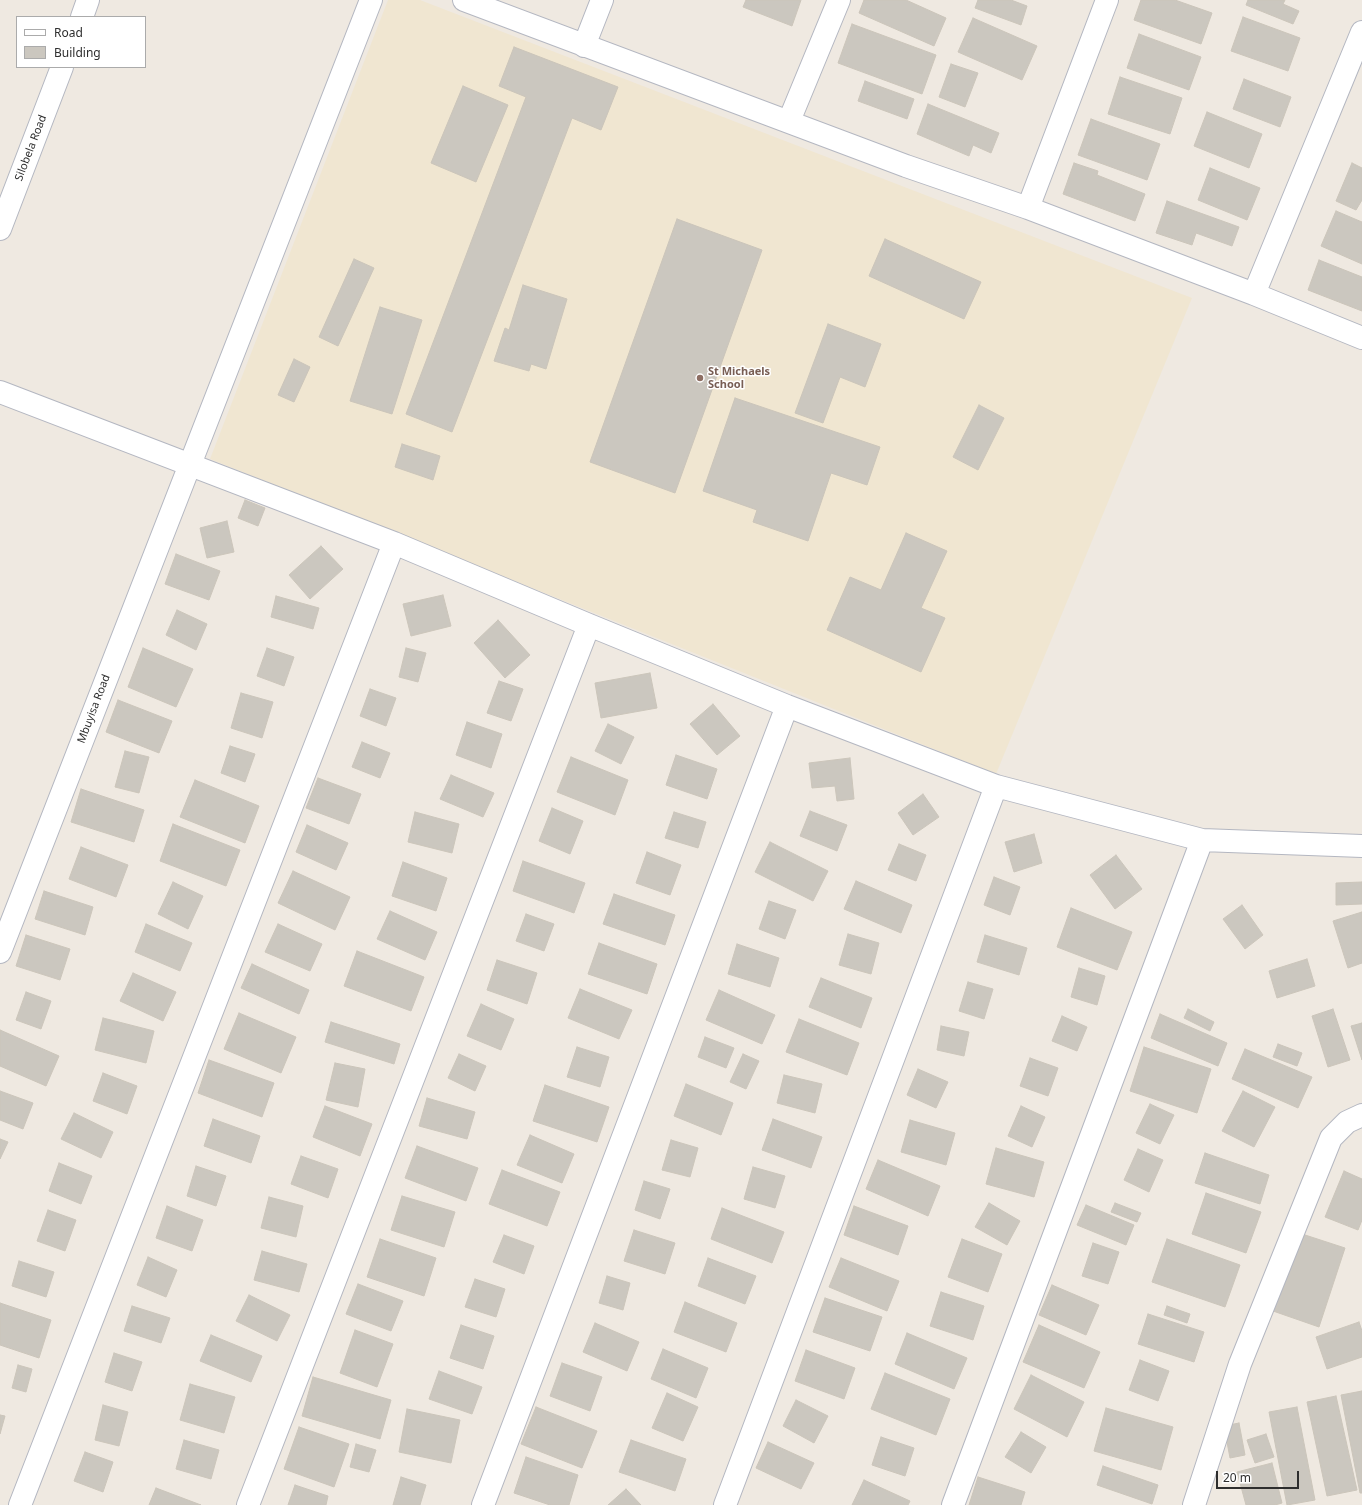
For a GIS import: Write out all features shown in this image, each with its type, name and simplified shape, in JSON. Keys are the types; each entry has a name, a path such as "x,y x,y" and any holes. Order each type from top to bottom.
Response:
{"street":[{"path":"82,16 88,0"},
{"name":"Mbuyisa Road","path":"0,952 371,0"},
{"path":"464,0 906,166 1028,208 1254,294 1362,338"},
{"path":"584,46 602,0"},
{"path":"789,121 839,0"},
{"path":"1028,208 1107,0"},
{"path":"1254,294 1362,32"},
{"name":"Silobela Road","path":"0,229 62,68"},
{"path":"0,392 189,466 394,543 787,706 996,786 1202,840 1362,846"},
{"path":"24,1501 394,543"},
{"path":"248,1505 589,625"},
{"path":"483,1505 787,706"},
{"path":"725,1505 996,786"},
{"path":"953,1505 1202,840"},
{"path":"1194,1505 1240,1364 1331,1138 1347,1122 1362,1115"}],"shaded area":[{"name":"St Michaels School","path":"388,0 420,0 1192,298 996,774 210,459"}],"building":[{"path":"746,0 801,0 792,26 743,7"},
{"path":"864,0 906,0 946,18 934,46 859,13"},
{"path":"978,0 1011,0 1027,6 1021,25 975,8"},
{"path":"1141,0 1175,0 1212,13 1201,44 1134,20"},
{"path":"1248,0 1285,0 1283,4 1299,11 1293,24 1246,5"},
{"path":"1243,17 1300,38 1288,71 1231,51"},
{"path":"973,18 1037,46 1022,80 958,52"},
{"path":"852,24 936,55 922,94 838,63"},
{"path":"1139,34 1201,57 1189,90 1127,68"},
{"path":"514,47 618,87 601,130 572,118 452,432 406,414 526,97 499,86"},
{"path":"951,64 978,73 965,107 939,97"},
{"path":"1120,77 1182,98 1170,134 1108,114"},
{"path":"1244,79 1291,97 1280,127 1233,109"},
{"path":"865,81 914,99 907,119 858,101"},
{"path":"463,86 508,105 476,182 431,163"},
{"path":"928,104 999,133 991,153 973,145 969,156 917,134"},
{"path":"1207,112 1262,134 1249,168 1194,146"},
{"path":"1091,119 1160,144 1147,180 1078,155"},
{"path":"1074,163 1098,171 1097,175 1145,194 1135,221 1063,194"},
{"path":"1352,163 1362,168 1362,200 1356,210 1336,201"},
{"path":"1210,168 1260,188 1247,220 1198,200"},
{"path":"1167,201 1239,227 1232,246 1196,233 1192,245 1156,233"},
{"path":"1336,211 1362,222 1362,264 1321,246"},
{"path":"677,219 762,250 675,493 590,462"},
{"path":"885,239 981,282 964,319 869,276"},
{"path":"354,259 374,268 338,346 319,337"},
{"path":"1319,260 1362,277 1362,311 1308,290"},
{"path":"523,285 567,299 546,369 531,364 529,371 494,361 505,328 509,330"},
{"path":"380,307 422,320 392,414 350,401"},
{"path":"828,324 881,344 865,387 840,377 823,423 795,413"},
{"path":"294,359 310,367 294,402 278,395"},
{"path":"735,398 880,447 867,485 831,473 808,541 753,522 757,510 703,491"},
{"path":"979,405 1004,418 978,470 953,457"},
{"path":"402,444 440,456 433,480 395,467"},
{"path":"245,500 265,508 258,526 238,518"},
{"path":"227,521 234,552 207,558 200,528"},
{"path":"906,533 947,551 921,608 945,618 921,672 827,630 850,577 881,590"},
{"path":"321,546 343,569 310,599 289,575"},
{"path":"176,554 220,571 209,600 165,584"},
{"path":"443,595 451,626 411,636 403,604"},
{"path":"276,596 319,608 313,629 271,617"},
{"path":"177,610 207,624 196,650 166,635"},
{"path":"498,620 530,655 505,678 474,643"},
{"path":"143,648 193,669 176,707 128,687"},
{"path":"267,648 294,657 284,686 257,676"},
{"path":"406,648 426,653 418,682 399,677"},
{"path":"650,673 657,708 601,718 595,683"},
{"path":"499,681 523,689 511,721 487,713"},
{"path":"370,689 396,698 386,726 360,716"},
{"path":"241,693 273,702 262,738 231,728"},
{"path":"118,700 172,721 159,753 106,732"},
{"path":"713,704 740,736 717,755 690,724"},
{"path":"467,722 502,734 491,768 456,755"},
{"path":"608,724 634,737 621,764 595,751"},
{"path":"362,742 390,753 380,778 352,767"},
{"path":"230,746 255,754 245,782 221,773"},
{"path":"125,751 149,757 139,793 115,787"},
{"path":"676,755 717,769 707,799 666,785"},
{"path":"571,757 628,780 615,815 557,792"},
{"path":"850,758 854,799 837,801 835,786 812,788 809,763"},
{"path":"451,775 494,793 483,817 440,799"},
{"path":"318,778 361,794 349,824 306,808"},
{"path":"195,780 259,806 245,843 180,817"},
{"path":"81,789 144,810 134,842 71,822"},
{"path":"923,794 939,817 913,835 898,813"},
{"path":"552,808 583,821 570,854 539,841"},
{"path":"810,811 847,825 837,851 800,836"},
{"path":"415,812 459,824 452,853 408,842"},
{"path":"674,812 706,822 698,848 665,838"},
{"path":"173,824 240,850 226,886 160,861"},
{"path":"307,825 348,843 336,870 296,852"},
{"path":"1034,834 1042,863 1014,872 1005,842"},
{"path":"770,842 828,871 813,901 755,872"},
{"path":"899,844 926,855 916,881 888,870"},
{"path":"81,847 128,865 116,897 69,879"},
{"path":"647,852 681,865 670,895 636,883"},
{"path":"1116,855 1142,889 1115,909 1090,875"},
{"path":"523,861 585,883 574,913 513,891"},
{"path":"403,862 447,878 436,911 392,896"},
{"path":"293,871 350,897 335,930 278,903"},
{"path":"994,877 1020,887 1010,915 984,905"},
{"path":"856,881 912,905 901,933 844,909"},
{"path":"173,882 203,896 188,929 158,914"},
{"path":"1362,882 1362,904 1336,905 1336,883"},
{"path":"44,891 93,907 85,935 35,919"},
{"path":"614,894 675,915 665,945 603,924"},
{"path":"769,901 796,910 785,939 759,929"},
{"path":"1242,905 1263,935 1245,949 1223,919"},
{"path":"1071,908 1132,932 1117,970 1057,947"},
{"path":"390,911 437,932 425,960 377,939"},
{"path":"1362,912 1362,963 1348,968 1333,921"},
{"path":"526,914 554,924 544,951 516,941"},
{"path":"146,924 192,943 180,971 135,952"},
{"path":"278,924 322,944 310,971 265,952"},
{"path":"848,934 879,943 871,974 839,965"},
{"path":"26,935 70,949 60,980 16,966"},
{"path":"985,935 1027,948 1019,975 977,962"},
{"path":"599,943 657,964 647,994 588,974"},
{"path":"737,944 779,958 770,987 728,974"},
{"path":"357,951 424,977 411,1011 344,986"},
{"path":"1307,959 1315,986 1277,998 1269,971"},
{"path":"497,960 537,973 527,1004 487,990"},
{"path":"252,964 309,990 299,1014 241,988"},
{"path":"1079,968 1105,976 1097,1005 1071,997"},
{"path":"133,973 176,992 163,1021 120,1001"},
{"path":"821,978 872,998 861,1028 809,1007"},
{"path":"968,982 993,989 984,1019 959,1011"},
{"path":"580,989 632,1010 619,1039 568,1018"},
{"path":"719,990 775,1015 762,1044 706,1020"},
{"path":"26,992 51,1001 41,1029 16,1020"},
{"path":"481,1004 514,1019 501,1050 467,1036"},
{"path":"1188,1009 1214,1022 1210,1031 1184,1018"},
{"path":"1333,1009 1350,1060 1328,1067 1312,1016"},
{"path":"239,1013 296,1037 281,1073 224,1049"},
{"path":"1160,1014 1227,1043 1218,1066 1151,1038"},
{"path":"1062,1016 1087,1027 1077,1051 1052,1041"},
{"path":"103,1018 154,1031 146,1063 95,1050"},
{"path":"799,1019 859,1043 847,1075 786,1052"},
{"path":"331,1022 400,1044 394,1064 325,1042"},
{"path":"1362,1023 1362,1060 1351,1026"},
{"path":"941,1026 969,1032 964,1056 937,1050"},
{"path":"0,1030 59,1056 46,1086 0,1066"},
{"path":"705,1037 734,1048 726,1068 698,1057"},
{"path":"1278,1044 1302,1053 1297,1066 1273,1057"},
{"path":"577,1047 609,1057 600,1087 567,1077"},
{"path":"1144,1047 1211,1069 1197,1113 1130,1091"},
{"path":"1245,1049 1312,1077 1298,1108 1232,1079"},
{"path":"459,1054 486,1066 475,1091 448,1078"},
{"path":"743,1054 759,1061 746,1089 730,1082"},
{"path":"1030,1058 1058,1068 1048,1096 1020,1086"},
{"path":"209,1060 274,1083 262,1117 198,1093"},
{"path":"335,1063 365,1069 358,1107 326,1100"},
{"path":"918,1069 948,1082 936,1108 907,1095"},
{"path":"103,1073 137,1086 127,1114 93,1101"},
{"path":"784,1075 822,1084 815,1113 777,1103"},
{"path":"686,1084 733,1103 721,1135 674,1116"},
{"path":"545,1085 609,1107 597,1142 533,1121"},
{"path":"0,1091 33,1103 23,1129 0,1120"},
{"path":"1243,1091 1275,1107 1254,1147 1222,1131"},
{"path":"427,1098 475,1112 467,1139 419,1126"},
{"path":"1150,1104 1174,1115 1160,1144 1136,1133"},
{"path":"325,1106 372,1124 360,1156 313,1137"},
{"path":"1021,1106 1045,1117 1032,1147 1008,1136"},
{"path":"74,1113 113,1132 101,1158 61,1139"},
{"path":"213,1119 260,1136 251,1163 204,1146"},
{"path":"773,1119 822,1137 811,1168 762,1150"},
{"path":"910,1120 955,1133 946,1165 901,1152"},
{"path":"530,1135 574,1154 562,1183 517,1165"},
{"path":"0,1139 8,1142 0,1159"},
{"path":"671,1140 698,1148 690,1177 662,1170"},
{"path":"417,1146 478,1168 466,1201 405,1178"},
{"path":"996,1148 1044,1162 1034,1197 986,1184"},
{"path":"1138,1149 1163,1160 1149,1192 1124,1180"},
{"path":"1205,1153 1269,1175 1260,1204 1195,1183"},
{"path":"301,1156 338,1169 328,1198 291,1184"},
{"path":"878,1160 940,1186 928,1216 866,1189"},
{"path":"59,1163 92,1176 81,1204 49,1191"},
{"path":"196,1166 226,1176 216,1206 187,1196"},
{"path":"753,1167 785,1176 775,1208 744,1199"},
{"path":"502,1170 560,1192 547,1226 489,1204"},
{"path":"1344,1171 1362,1179 1362,1220 1358,1230 1325,1217"},
{"path":"644,1181 670,1189 660,1219 635,1210"},
{"path":"1206,1193 1261,1212 1246,1253 1192,1234"},
{"path":"402,1196 455,1212 444,1247 391,1230"},
{"path":"269,1197 303,1206 296,1237 261,1228"},
{"path":"989,1203 1020,1221 1007,1245 975,1227"},
{"path":"1115,1203 1141,1213 1137,1222 1111,1212"},
{"path":"1086,1205 1134,1225 1126,1245 1077,1225"},
{"path":"167,1206 203,1220 192,1251 156,1238"},
{"path":"854,1206 908,1226 898,1255 844,1235"},
{"path":"722,1208 784,1232 772,1263 711,1239"},
{"path":"48,1210 76,1220 65,1251 37,1241"},
{"path":"634,1230 675,1243 665,1274 624,1261"},
{"path":"1299,1233 1345,1248 1319,1327 1273,1311"},
{"path":"504,1235 534,1246 524,1274 493,1262"},
{"path":"380,1239 436,1258 424,1296 367,1277"},
{"path":"962,1239 1002,1254 988,1292 948,1277"},
{"path":"1167,1239 1240,1265 1225,1307 1152,1282"},
{"path":"1093,1243 1119,1252 1108,1284 1082,1276"},
{"path":"262,1251 307,1264 299,1292 254,1280"},
{"path":"148,1257 177,1270 166,1297 137,1285"},
{"path":"708,1258 756,1276 745,1304 698,1286"},
{"path":"841,1258 899,1281 887,1311 829,1287"},
{"path":"19,1261 54,1272 46,1297 12,1286"},
{"path":"607,1276 630,1283 623,1310 599,1303"},
{"path":"475,1279 505,1289 496,1317 465,1307"},
{"path":"358,1284 403,1301 391,1331 346,1314"},
{"path":"1052,1285 1099,1305 1086,1335 1039,1315"},
{"path":"941,1292 984,1306 973,1340 930,1326"},
{"path":"249,1295 290,1315 277,1341 236,1321"},
{"path":"825,1298 882,1317 870,1351 813,1332"},
{"path":"685,1302 737,1323 726,1352 674,1332"},
{"path":"0,1303 51,1320 39,1358 0,1345"},
{"path":"132,1306 170,1318 161,1343 124,1331"},
{"path":"1167,1306 1190,1314 1187,1323 1164,1315"},
{"path":"1148,1314 1204,1332 1194,1362 1138,1344"},
{"path":"1359,1322 1362,1331 1362,1357 1327,1369 1316,1337"},
{"path":"595,1323 639,1342 627,1371 583,1352"},
{"path":"461,1325 494,1336 483,1369 450,1358"},
{"path":"1039,1325 1100,1352 1084,1388 1023,1362"},
{"path":"355,1330 393,1344 377,1387 340,1373"},
{"path":"907,1333 967,1358 954,1389 895,1364"},
{"path":"211,1335 262,1356 251,1382 200,1361"},
{"path":"663,1349 708,1368 696,1398 651,1379"},
{"path":"806,1350 855,1368 844,1399 795,1381"},
{"path":"114,1353 142,1362 132,1391 105,1382"},
{"path":"1140,1360 1169,1371 1158,1401 1129,1390"},
{"path":"562,1363 602,1377 590,1411 550,1396"},
{"path":"18,1365 32,1369 26,1392 12,1388"},
{"path":"439,1371 482,1387 472,1414 429,1399"},
{"path":"885,1373 950,1399 936,1435 871,1409"},
{"path":"1031,1375 1084,1402 1067,1437 1014,1409"},
{"path":"313,1377 391,1400 380,1439 302,1416"},
{"path":"190,1384 235,1397 224,1433 180,1420"},
{"path":"1362,1391 1362,1493 1360,1493 1341,1395"},
{"path":"667,1393 698,1407 683,1441 652,1428"},
{"path":"1336,1396 1357,1490 1327,1496 1307,1402"},
{"path":"796,1400 828,1416 814,1443 783,1426"},
{"path":"103,1405 128,1412 119,1446 95,1440"},
{"path":"536,1407 597,1431 582,1468 521,1444"},
{"path":"1297,1407 1315,1500 1287,1505 1269,1412"},
{"path":"1106,1408 1173,1427 1161,1470 1094,1451"},
{"path":"407,1409 460,1420 451,1463 399,1452"},
{"path":"0,1415 5,1416 0,1434"},
{"path":"1239,1423 1245,1455 1230,1458 1224,1426"},
{"path":"299,1427 349,1444 334,1487 284,1469"},
{"path":"1021,1432 1046,1447 1031,1473 1005,1457"},
{"path":"1266,1434 1274,1457 1255,1463 1247,1440"},
{"path":"881,1437 914,1448 905,1476 872,1465"},
{"path":"184,1440 219,1450 211,1479 176,1469"},
{"path":"631,1440 686,1459 675,1491 619,1472"},
{"path":"768,1442 814,1463 801,1489 756,1468"},
{"path":"356,1444 376,1450 369,1472 350,1467"},
{"path":"85,1452 113,1462 103,1492 74,1481"},
{"path":"526,1457 578,1475 569,1505 550,1505 514,1493"},
{"path":"1272,1463 1282,1503 1275,1505 1246,1505 1237,1472"},
{"path":"1103,1466 1158,1485 1152,1504 1097,1485"},
{"path":"401,1477 426,1485 420,1505 393,1505"},
{"path":"978,1477 1025,1492 1021,1505 969,1505"},
{"path":"864,1480 910,1501 908,1505 852,1505"},
{"path":"295,1485 328,1496 326,1505 288,1505"},
{"path":"156,1488 201,1505 149,1505"},
{"path":"626,1489 641,1505 608,1505"}],"place":[{"name":"St Michaels School","path":"700,378"}]}
